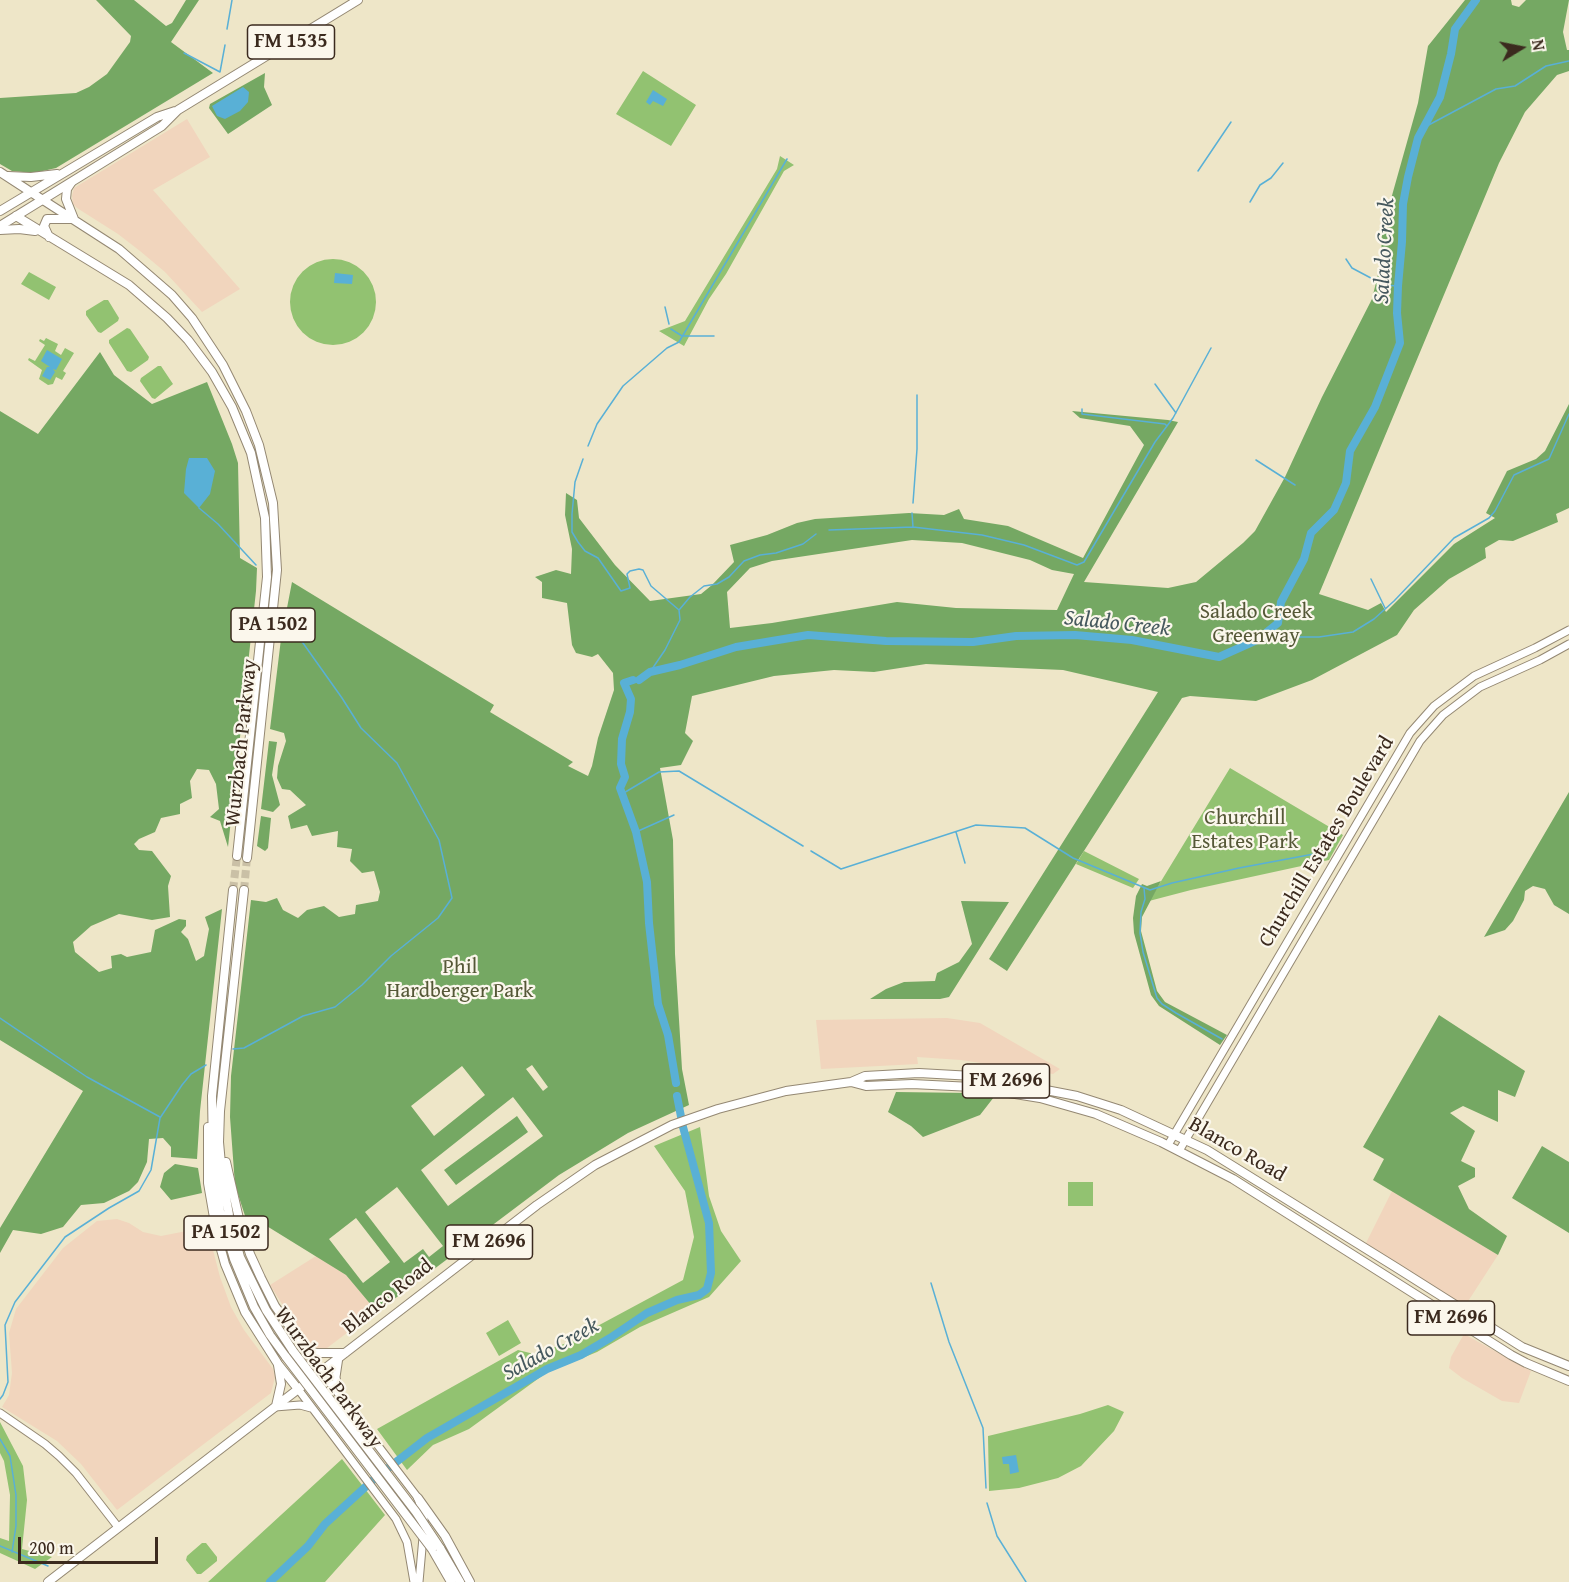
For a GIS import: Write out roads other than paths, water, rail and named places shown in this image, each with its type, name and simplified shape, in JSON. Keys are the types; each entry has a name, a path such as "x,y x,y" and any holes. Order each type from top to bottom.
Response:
{"highway":[{"path":"49,237 44,226 47,219 55,217 74,219 66,196 71,183"},
{"name":"Wurzbach Parkway","path":"43,200 140,265 172,295 192,318 236,389 265,465 275,518 277,570 247,858"},
{"name":"Wurzbach Parkway","path":"16,216 129,285 154,305 188,340 223,390 251,453 265,519 267,577 237,856"},
{"path":"0,228 40,232"},
{"name":"Wurzbach Parkway","path":"233,890 212,1096 216,1184 220,1211 234,1260 254,1307 270,1335 289,1354 460,1582"},
{"name":"Wurzbach Parkway","path":"244,890 220,1111 219,1142 222,1175 240,1257 289,1354"},
{"path":"212,1096 207,1130 207,1160 210,1203 217,1235 233,1285 245,1312 298,1389"},
{"path":"220,1111 231,1188 250,1254 275,1306 321,1371"},
{"path":"280,1366 291,1370 300,1366 304,1359 304,1348"},
{"path":"418,1498 445,1536 470,1582"},
{"name":"Wurzbach Parkway","path":"436,1548 451,1582"}],"main road":[{"name":"FM 1535","path":"2,208 157,117 178,110 358,0"},
{"name":"FM 1535","path":"0,228 162,126 178,110"},
{"path":"116,155 116,149 127,135"},
{"name":"Wurzbach Parkway","path":"0,172 43,200"},
{"path":"8,176 31,177 63,173"},
{"name":"Wurzbach Parkway","path":"2,208 16,216"},
{"name":"Blanco Road","path":"48,1582 564,1185 595,1165 672,1125 703,1114 776,1094 851,1082 865,1076 940,1073 973,1076 1068,1094 1121,1110 1186,1140 1237,1169 1533,1353 1569,1366"},
{"name":"Blanco Road","path":"851,1082 866,1086 912,1084 972,1087 1040,1098 1096,1114 1168,1145 1233,1179 1395,1283 1528,1364 1569,1381"},
{"path":"1096,1114 1112,1115 1121,1110"},
{"path":"1233,1179 1237,1169"},
{"path":"1280,1209 1286,1199"},
{"path":"1339,1246 1346,1237"},
{"path":"304,1348 316,1353 342,1355"},
{"path":"1528,1364 1533,1353"},
{"path":"275,1407 281,1384 280,1366"}],"street":[{"name":"Churchill Estates Boulevard","path":"1168,1145 1410,733 1434,706 1474,676 1569,630"},
{"name":"Churchill Estates Boulevard","path":"1179,1151 1420,741 1443,715 1480,687 1569,644"},
{"path":"314,1411 315,1403 324,1394 340,1394 336,1377 342,1355"},
{"name":"Wurzbach Parkway","path":"321,1371 418,1498"},
{"path":"298,1389 388,1506 407,1542 414,1582"},
{"path":"275,1407 300,1405 314,1411"},
{"path":"0,1413 59,1456 118,1527"},
{"path":"418,1498 424,1518 419,1582"}],"water":[{"path":"243,87 249,92 248,102 240,111 225,119 217,116 212,106"},
{"path":"653,90 667,99 663,106 653,101 650,105 646,102"},
{"path":"335,273 353,275 352,284 334,283"},
{"path":"47,350 62,359 56,370 53,369 55,372 50,380 42,376 47,367 50,367 41,361"},
{"path":"189,458 207,458 215,471 210,494 199,508 184,493"},
{"path":"1016,1455 1019,1472 1010,1474 1009,1464 1003,1464 1002,1457"}],"waterway":[{"path":"227,29 232,0"},
{"name":"Salado Creek","path":"639,680 650,672 736,647 808,635 886,641 973,642 1016,636 1075,635 1132,640 1219,657 1257,640 1278,623 1281,602 1304,559 1311,533 1334,510 1346,483 1350,451 1375,407 1400,343 1397,313 1398,286 1403,204 1408,177 1418,138 1440,97 1455,29 1476,0"},
{"path":"184,53 220,72 225,45"},
{"path":"1423,128 1496,89 1515,86 1546,66 1569,61"},
{"path":"1198,171 1231,122"},
{"path":"588,446 597,424 623,386 667,348 679,342 787,159"},
{"path":"1250,202 1260,185 1271,178 1283,163"},
{"path":"1346,259 1352,268 1384,285 1398,286"},
{"path":"665,307 669,324"},
{"path":"671,329 682,336 714,336"},
{"path":"829,530 913,527 982,535 1024,545 1077,565 1084,562 1155,442 1173,418 1211,348"},
{"path":"1155,384 1176,413"},
{"path":"913,503 917,449 917,395"},
{"path":"1082,409 1082,414 1167,426"},
{"path":"1257,640 1319,637 1353,632 1374,619 1454,538 1489,518 1514,475 1549,459 1569,414"},
{"path":"583,459 575,482 572,514 572,532 578,542 585,551 598,558 621,591 630,588 627,574 630,571 643,570 651,586 679,610"},
{"path":"1256,460 1295,485"},
{"path":"199,508 218,524 256,565"},
{"path":"912,513 913,527"},
{"path":"650,672 665,650 680,620 679,610 690,597 704,586 717,584 729,577 744,561 803,544 816,534"},
{"path":"1371,579 1385,608"},
{"path":"233,1049 244,1048 303,1016 335,1007 362,985 391,956 438,918 452,898 439,840 397,763 361,728 281,612"},
{"name":"Salado Creek","path":"633,680 624,683 631,699 630,712 622,739 621,764 625,777 620,788 636,832 647,882 658,1004 668,1035 676,1083"},
{"path":"622,794 659,772 679,771 803,846"},
{"path":"636,832 674,815"},
{"path":"811,851 841,869 976,825 1025,828 1073,858 1150,890 1239,868 1330,851"},
{"path":"956,832 965,863"},
{"path":"1144,888 1145,899 1141,912 1140,933 1143,952 1157,998 1176,1013 1222,1039"},
{"path":"0,1018 87,1077 160,1117"},
{"path":"0,1399 8,1382 5,1325 15,1302 65,1237 139,1191 151,1170 160,1118 191,1074 206,1065"},
{"name":"Salado Creek","path":"270,1582 308,1546 325,1524 373,1480 427,1438 547,1369 581,1355 647,1313 677,1300 699,1295 707,1289 711,1273 709,1223 677,1096"},
{"path":"931,1283 949,1342 983,1428 986,1488"},
{"path":"0,1439 10,1456 16,1495 16,1526 12,1552"},
{"path":"987,1503 997,1536 1026,1582"},
{"path":"0,1546 48,1566"}],"tunnel":[{"path":"233,890 237,856"},
{"path":"244,890 247,858"}],"park label":[{"name":"Salado Creek Greenway","path":"1256,625"},
{"name":"Churchill Estates Park","path":"1245,831"},
{"name":"Phil Hardberger Park","path":"460,980"}]}
